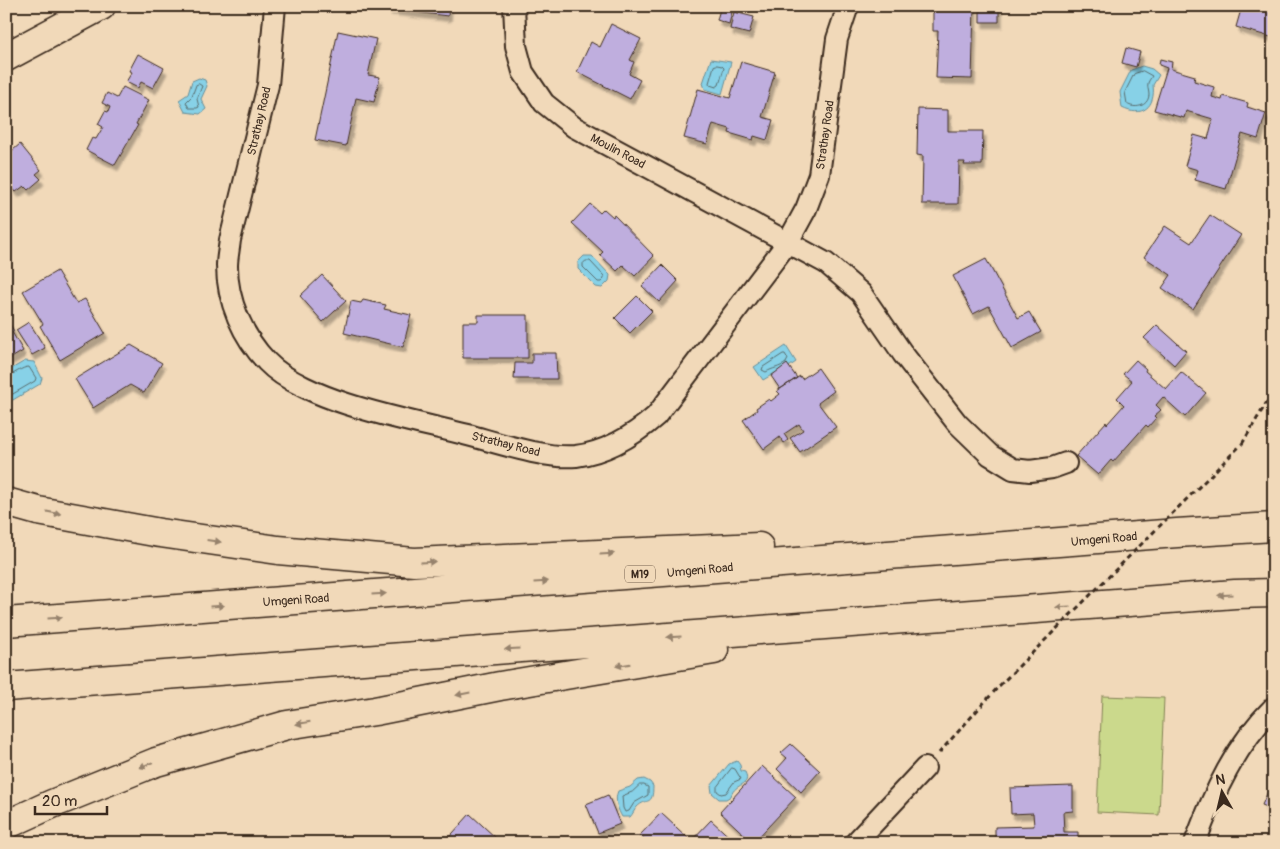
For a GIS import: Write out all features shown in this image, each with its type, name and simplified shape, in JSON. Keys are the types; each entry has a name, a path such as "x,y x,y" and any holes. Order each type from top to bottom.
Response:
{"main road":[{"path":"6,57 101,6"},
{"path":"6,502 38,510 170,535 278,550 414,562 834,543 1082,540"},
{"name":"Umgeni Road","path":"6,622 1274,527"},
{"path":"6,687 1235,594 1274,593"},
{"path":"6,825 52,804 156,762 287,726 376,711 500,686 878,622"}],"street":[{"name":"Strathay Road","path":"276,6 268,85 230,240 227,266 229,290 238,319 253,345 268,363 286,376 311,390 347,404 539,453 573,456 598,452 619,443 640,430 656,416 788,242 806,209 819,175 837,39 848,6"},
{"name":"Moulin Road","path":"514,6 516,46 523,72 544,103 574,127 826,263 861,293 903,354 957,424 990,455 1013,469 1030,471 1052,468 1066,463"},
{"path":"1195,843 1207,811 1235,757 1258,723 1274,708"},
{"path":"855,843 925,768"}],"path":[{"path":"925,768 999,686 1242,444 1274,390"}],"green space":[{"path":"1102,696 1164,698 1159,815 1097,812"}],"water":[{"path":"711,59 731,62 722,94 705,89 703,83"},
{"path":"1142,66 1152,69 1159,75 1153,85 1150,105 1141,111 1129,111 1122,108 1120,92 1131,70"},
{"path":"199,78 205,80 207,86 201,99 206,109 200,114 185,112 179,100 188,94 192,81"},
{"path":"584,256 592,256 610,275 609,281 602,288 596,287 578,269 578,262"},
{"path":"786,346 796,362 777,375 775,373 763,380 754,367"},
{"path":"25,361 34,362 42,378 40,384 6,404 6,372"},
{"path":"737,761 741,771 745,772 746,780 736,788 731,796 726,799 719,799 712,793 711,786 729,764"},
{"path":"644,779 653,786 651,799 637,807 630,817 622,817 616,801 618,791 630,787 638,780"}],"building":[{"path":"388,6 449,6 448,16 388,9"},
{"path":"933,6 974,6 972,79 936,78 938,31 933,31"},
{"path":"980,6 999,6 999,22 980,22"},
{"path":"1242,6 1255,9 1256,6 1274,6 1274,38 1236,27"},
{"path":"720,9 732,12 729,24 717,20"},
{"path":"734,12 754,17 749,34 730,29"},
{"path":"611,24 641,39 630,60 634,62 629,74 640,80 630,99 577,72 591,42 600,47"},
{"path":"338,31 376,39 368,75 380,77 374,102 356,98 346,146 315,140"},
{"path":"1126,48 1140,52 1136,67 1122,63"},
{"path":"138,54 164,68 153,88 141,82 138,88 126,82 132,72 129,71"},
{"path":"1160,59 1172,62 1171,69 1195,76 1194,81 1214,87 1212,97 1222,100 1223,96 1248,103 1247,107 1266,113 1258,139 1242,134 1226,189 1195,180 1198,170 1185,166 1194,135 1208,139 1213,119 1186,111 1184,118 1154,110 1167,68 1159,65"},
{"path":"741,62 775,72 762,117 773,120 767,140 754,136 753,140 729,133 730,129 713,124 707,144 684,138 698,89 730,98"},
{"path":"123,87 149,100 136,124 138,125 115,165 86,150 92,138 96,139 103,127 98,124 105,111 108,112 110,107 102,103 107,93 117,98"},
{"path":"918,109 948,110 948,131 983,131 982,165 964,165 965,162 959,162 958,204 922,204 923,156 917,155"},
{"path":"20,144 41,170 36,174 41,179 28,190 24,186 16,192 6,181 6,156"},
{"path":"590,204 600,213 604,209 613,217 614,215 654,256 635,276 623,265 617,271 600,255 603,252 572,223"},
{"path":"1210,215 1241,235 1193,309 1162,288 1171,275 1144,257 1165,226 1191,243"},
{"path":"986,259 1018,318 1029,312 1041,332 1012,348 989,306 973,314 953,276"},
{"path":"662,265 678,281 659,302 642,286"},
{"path":"57,271 76,303 85,299 105,333 60,360 40,326 43,324 23,291"},
{"path":"322,275 346,301 323,322 300,296"},
{"path":"637,296 652,311 630,333 615,318"},
{"path":"363,300 386,305 384,309 411,315 403,347 344,333 351,301 361,303"},
{"path":"478,315 528,315 528,358 463,358 463,322 478,322"},
{"path":"6,318 23,351 8,360"},
{"path":"29,322 45,348 32,355 16,330"},
{"path":"1157,325 1186,351 1174,365 1144,338"},
{"path":"131,345 162,363 144,393 130,385 93,408 75,379"},
{"path":"532,353 556,353 557,379 514,379 515,363 532,363"},
{"path":"1136,360 1146,369 1145,371 1166,389 1181,372 1206,393 1185,417 1163,397 1156,405 1161,410 1154,416 1156,418 1148,427 1146,425 1113,462 1111,460 1098,475 1076,456 1124,405 1117,398 1132,381 1123,374"},
{"path":"787,364 797,378 780,389 771,376"},
{"path":"818,368 834,391 818,403 836,427 800,452 790,438 803,430 799,424 784,434 788,440 784,443 780,437 764,449 743,420 757,410 756,408 769,399 771,401 780,394 777,391 800,376 802,379"},
{"path":"791,744 820,771 801,792 777,769 787,758 781,753"},
{"path":"762,766 796,797 753,843 720,812"},
{"path":"1272,782 1274,782 1274,810 1262,805"},
{"path":"1073,786 1073,811 1063,812 1064,832 1078,832 1078,843 995,843 995,827 1034,826 1033,813 1011,814 1010,788"},
{"path":"608,795 620,824 598,833 586,804"},
{"path":"661,813 691,841 711,820 736,843 649,843 640,835"},
{"path":"470,814 496,838 492,843 444,843"}]}
